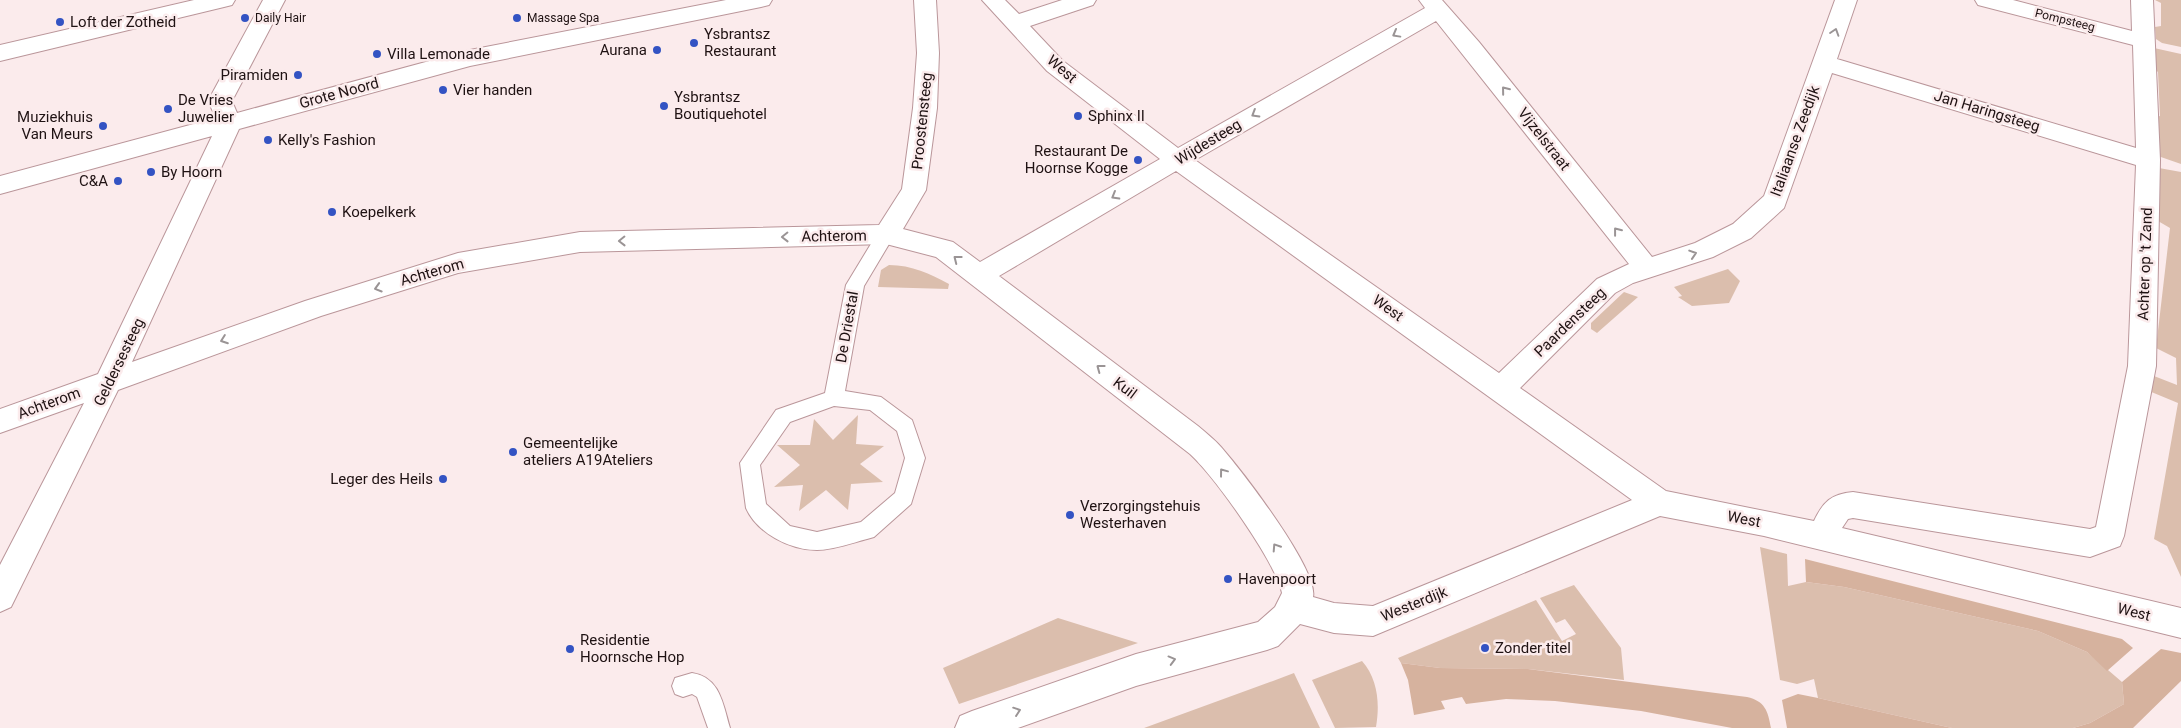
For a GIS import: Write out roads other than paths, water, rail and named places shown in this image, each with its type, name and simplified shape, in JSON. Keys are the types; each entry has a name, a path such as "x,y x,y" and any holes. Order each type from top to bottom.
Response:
{"street":[{"path":"0,54 224,0"},
{"path":"230,122 220,101 274,0"},
{"name":"Grote Noord","path":"0,185 470,58 681,14 761,0"},
{"name":"Proostensteeg","path":"886,234 914,190 925,108 928,53 925,0"},
{"name":"West","path":"994,0 1055,66 1178,160 1659,502 1825,537 2181,624"},
{"path":"1015,23 1085,0"},
{"name":"Italiaanse Zeedijk","path":"1647,269 1704,250 1742,231 1775,201 1846,0"},
{"name":"Pompsteeg","path":"1986,0 2144,41"},
{"name":"Achter op 't Zand","path":"1825,537 1828,522 1841,506 1853,505 2090,543 2109,536 2142,366 2148,160 2142,0"},
{"name":"Wijdesteeg","path":"978,276 1178,160 1434,5"},
{"name":"Vijzelstraat","path":"1434,5 1647,269"},
{"name":"Jan Haringsteeg","path":"1825,63 2148,160"},
{"name":"Geldersesteeg","path":"0,597 111,381 230,122"},
{"name":"Kuil","path":"886,234 944,249 1188,435 1211,456 1293,573 1298,592 1293,607"},
{"name":"Achterom","path":"0,420 314,308 458,263 580,242 886,234"},
{"name":"Paardensteeg","path":"1501,390 1606,286 1624,276 1647,269"},
{"name":"Westerdijk","path":"1293,607 1334,618 1373,621 1659,502"},
{"path":"972,728 1136,670 1267,635 1283,623 1293,607"}],"lane":[{"name":"De Driestal","path":"834,398 855,285 886,234"},
{"path":"834,398 874,403 905,426 915,458 904,498 867,530 818,542 784,534 756,508 750,462 783,416 834,398"},
{"path":"683,686 697,682 708,690 719,728"}],"place":[{"name":"Daily Hair","path":"245,18"},
{"name":"Massage Spa","path":"517,18"},
{"name":"Loft der Zotheid","path":"60,22"},
{"name":"Ysbrantsz Restaurant","path":"694,43"},
{"name":"Aurana","path":"657,50"},
{"name":"Villa Lemonade","path":"377,54"},
{"name":"Piramiden","path":"298,75"},
{"name":"Vier handen","path":"443,90"},
{"name":"Ysbrantsz Boutiquehotel","path":"664,106"},
{"name":"De Vries Juwelier","path":"168,109"},
{"name":"Sphinx II","path":"1078,116"},
{"name":"Muziekhuis Van Meurs","path":"103,126"},
{"name":"Kelly's Fashion","path":"268,140"},
{"name":"Restaurant De Hoornse Kogge","path":"1138,160"},
{"name":"By Hoorn","path":"151,172"},
{"name":"C&A","path":"118,181"},
{"name":"Koepelkerk","path":"332,212"},
{"name":"Gemeentelijke ateliers A19Ateliers","path":"513,452"},
{"name":"Leger des Heils","path":"443,479"},
{"name":"Verzorgingstehuis Westerhaven","path":"1070,515"},
{"name":"Havenpoort","path":"1228,579"},
{"name":"Zonder titel","path":"1485,648"},
{"name":"Residentie Hoornsche Hop","path":"570,649"}]}
